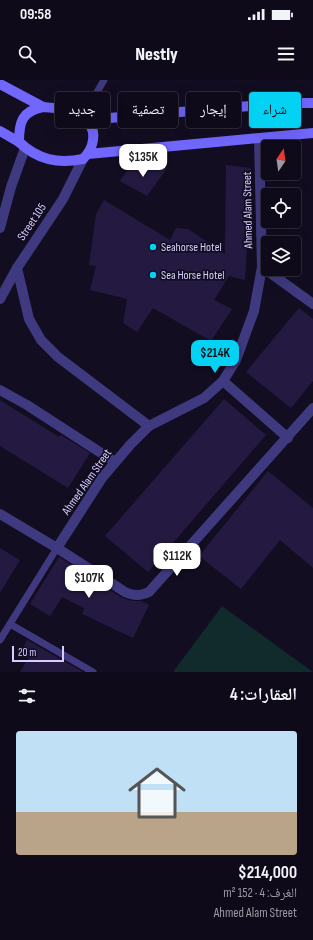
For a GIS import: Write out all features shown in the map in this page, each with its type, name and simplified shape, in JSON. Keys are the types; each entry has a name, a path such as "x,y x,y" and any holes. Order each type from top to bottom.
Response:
{"main road":[{"path":"0,84 44,107"},
{"path":"110,117 284,102 313,103"},
{"path":"22,145 19,130 21,121 26,114 34,109 44,107 55,108"},
{"path":"85,156 93,137 91,128"},
{"path":"0,131 46,160 58,162 85,156 313,133"}],"street":[{"name":"Ahmed Alam Street","path":"259,138 261,236"},
{"name":"Street 105","path":"0,228 22,145"},
{"name":"Street 105","path":"0,299 17,268 63,199 85,156"},
{"path":"17,268 29,319 41,340 58,357 149,426"},
{"name":"Ahmed Alam Street","path":"57,548 102,478 149,426 204,398 223,381 236,360 246,336 259,288 261,274"},
{"path":"274,276 313,304"},
{"path":"223,381 288,438"},
{"path":"0,390 27,405 115,462"},
{"path":"0,514 57,548 125,592 134,595 142,595 149,592 311,413"}],"lane":[{"path":"98,92 104,80"},
{"name":"Ahmed Alam Street","path":"0,640 57,548"},
{"path":"10,624 93,672"}],"green space":[{"path":"222,606 313,672 173,672"}],"building":[{"path":"131,165 168,167 147,196 120,181"},
{"name":"Seahorse Hotel","path":"226,165 251,168 245,280 229,276 214,300 232,309 211,341 153,308 137,332 123,323 127,299 90,290 96,266 89,265 96,214 104,200 170,240 176,228 188,229 225,254"},
{"path":"299,308 313,319 313,381 291,408 246,372"},
{"path":"224,399 266,435 148,572 105,536"},
{"path":"0,400 59,437 61,435 90,453 68,488 0,446"},
{"path":"268,471 313,508 313,568 280,540 241,589 199,556"},
{"path":"0,548 20,560 0,593"},
{"path":"59,557 122,598 133,601 141,601 149,605 133,638 82,614 84,608 62,597 50,616 30,604"},
{"path":"27,640 83,672 20,672 29,657 20,652"}],"place":[{"name":"Seahorse Hotel","path":"153,247"},
{"name":"Sea Horse Hotel","path":"153,275"}]}
